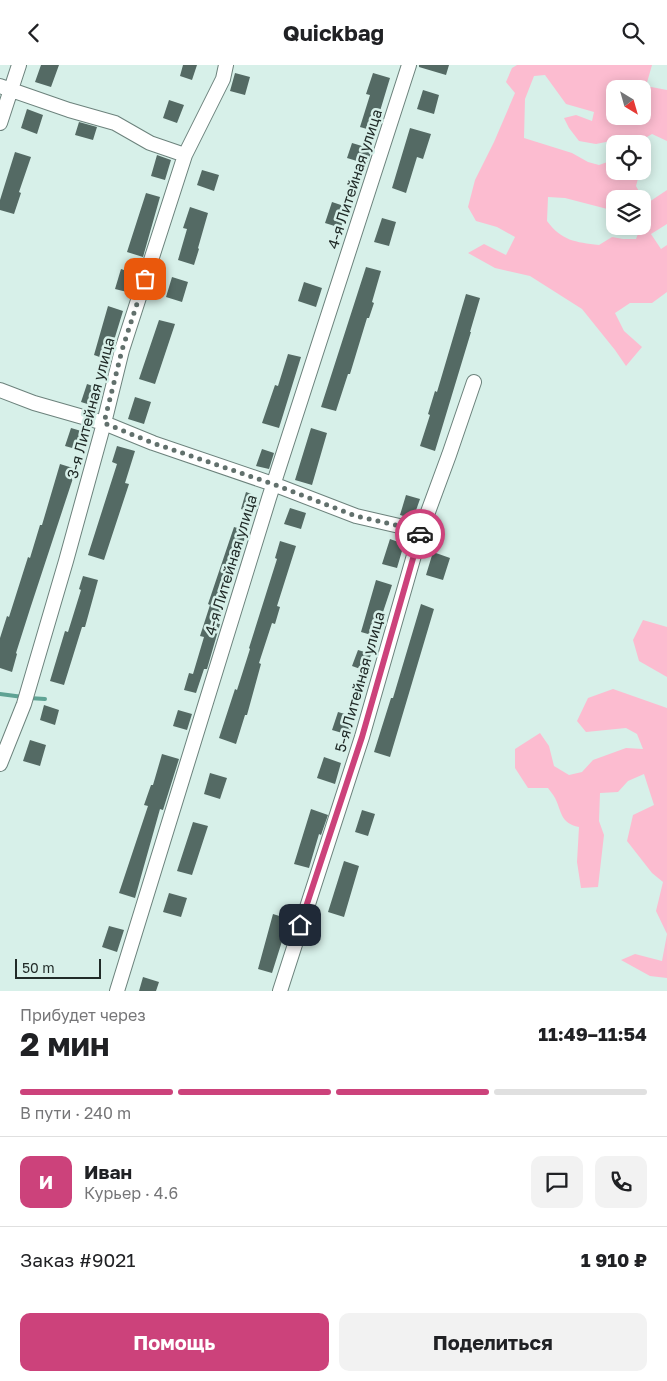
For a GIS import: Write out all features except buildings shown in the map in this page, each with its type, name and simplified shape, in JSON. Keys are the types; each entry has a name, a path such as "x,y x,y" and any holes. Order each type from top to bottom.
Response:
{"street":[{"path":"0,123 6,87 19,65"},
{"name":"3-я Литейная улица","path":"0,764 24,704 66,561 122,350 185,155 223,79 226,65"},
{"name":"4-я Литейная улица","path":"117,991 273,484 409,65"},
{"path":"6,87 69,110 115,123 150,143 185,155"},
{"name":"5-я Литейная улица","path":"280,991 362,737 421,531 474,382"},
{"path":"0,390 34,403 104,423 153,443 273,484 356,516 421,531"}],"shaded area":[{"path":"517,65 652,65 648,80 606,80 606,125 651,125 651,87 667,90 667,141 652,134 606,135 606,142 596,144 579,141 564,118 576,115 592,121 594,112 566,104 545,75 534,76 525,99 524,138 572,153 588,162 599,165 606,162 606,180 638,180 636,186 638,190 606,190 606,209 565,198 548,197 547,221 553,228 564,237 583,243 599,245 612,237 636,239 638,235 651,234 661,249 667,245 667,292 652,303 630,303 615,313 624,331 642,347 626,366 582,309 530,276 495,268 468,253 484,244 506,255 515,237 497,227 476,221 468,207 475,180 515,93 506,82 512,68"},
{"path":"667,190 667,224 651,234 651,201"},
{"path":"643,620 667,627 667,677 639,661 633,640"},
{"path":"613,689 667,708 667,934 656,911 663,882 652,873 627,841 633,815 654,805 644,774 628,781 618,792 600,793 599,821 604,835 598,887 581,888 577,862 579,827 565,820 548,788 528,788 515,768 515,749 540,733 549,746 554,766 569,775 582,772 593,760 626,748 643,749 637,734 626,728 586,732 577,721 588,698"},
{"path":"667,934 667,978 650,976 621,960 635,954 662,961"}],"waterway":[{"path":"0,694 23,697"},
{"path":"29,698 45,699"}],"way so far":[{"path":"145,279 122,350 104,423 153,443 273,484 356,516 421,531 420,534"}],"route":[{"path":"300,925 362,737 420,534"}]}
